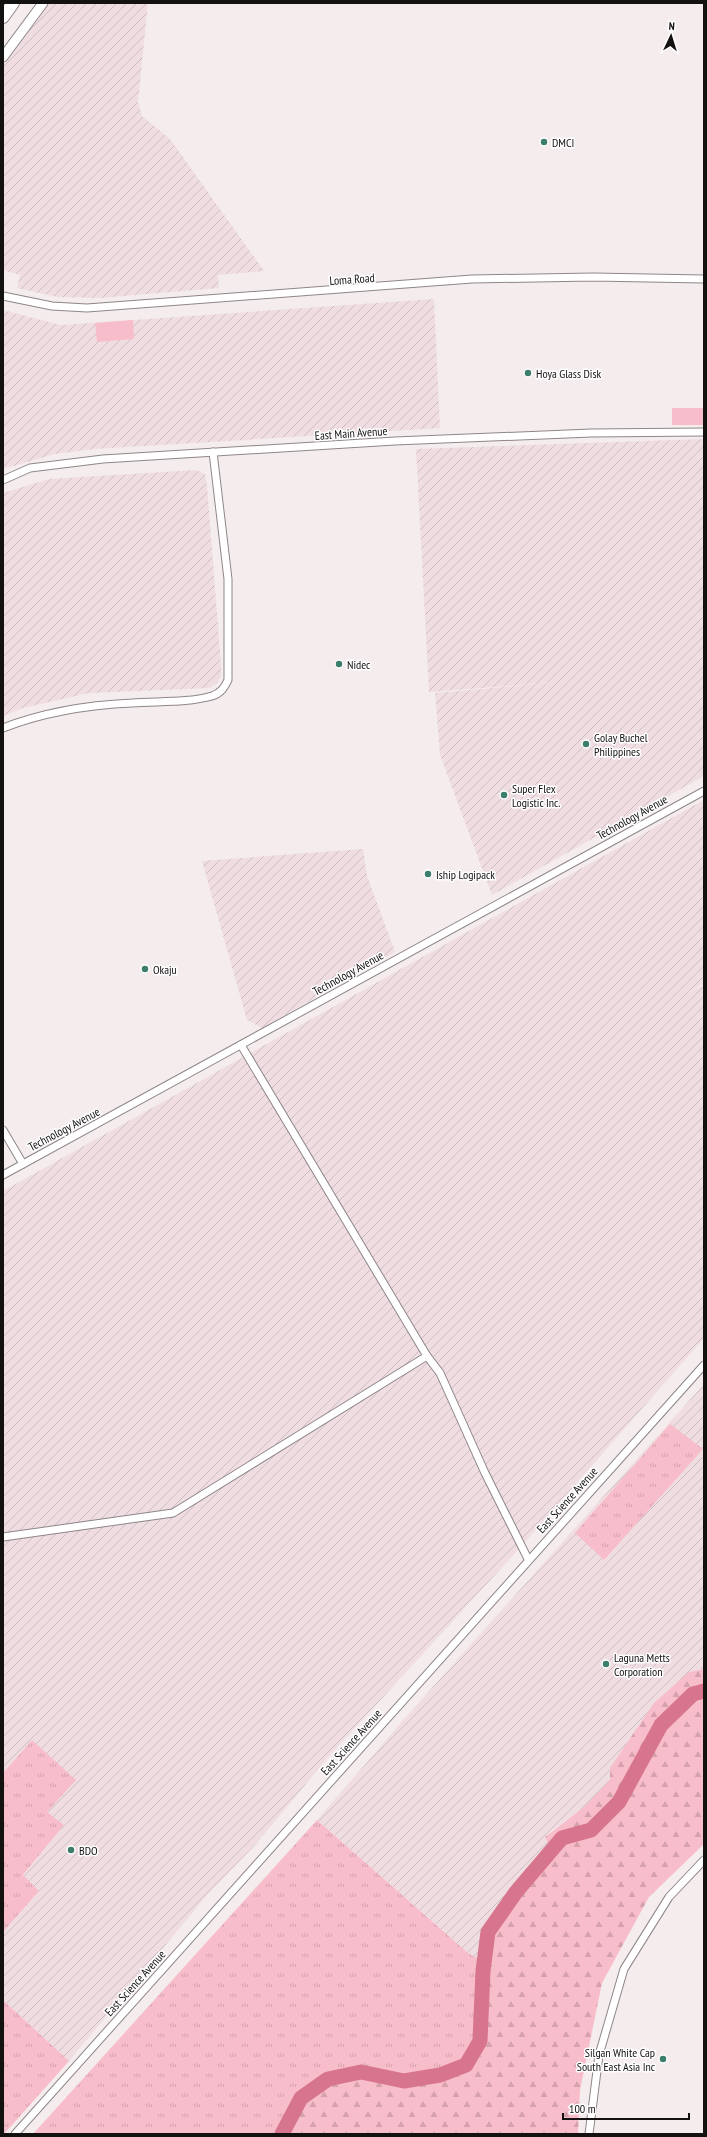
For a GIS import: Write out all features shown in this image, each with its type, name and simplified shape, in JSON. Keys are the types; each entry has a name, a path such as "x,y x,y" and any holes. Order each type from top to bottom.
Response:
{"highway":[{"path":"3,17 13,3"}],"main road":[{"path":"3,57 43,3"}],"street":[{"name":"Loma Road","path":"3,296 52,306 87,308 366,289 472,279 593,277 704,279"},
{"name":"East Main Avenue","path":"3,480 30,468 103,459 414,440 591,433 704,432"},
{"path":"3,728 68,709 131,703 192,700 212,695 223,690 228,680 228,579 214,452"},
{"name":"Technology Avenue","path":"3,1175 424,943 704,791"},
{"path":"241,1045 427,1356 440,1373 485,1473 528,1560"},
{"path":"3,1130 23,1164"},
{"path":"3,1537 173,1513 427,1356"},
{"name":"East Science Avenue","path":"15,2134 704,1365"},
{"path":"589,2134 600,2055 624,1969 670,1897 704,1860"}],"shaded area":[{"path":"50,3 148,3 138,102 142,116 170,139 264,271 218,275 219,288 100,298 57,297 17,288 20,275 3,270 3,66"},
{"path":"434,299 440,428 95,449 55,454 3,469 3,310 61,325"},
{"path":"704,439 704,776 492,895 440,755 435,693 551,683 429,692 416,449"},
{"path":"196,470 205,474 207,486 221,665 221,677 217,683 210,688 89,693 23,708 3,716 3,493 49,479"},
{"path":"704,800 704,983 686,993 704,985 704,1338 517,1551 331,1754 256,1844 208,1894 69,2061 3,2000 3,1932 39,1891 23,1876 64,1825 46,1812 32,1740 3,1773 3,1191"},
{"path":"363,849 367,876 395,952 262,1028 247,1020 202,861"},
{"path":"704,1384 704,1669 689,1672 611,1780 584,1807 550,1832 552,1851 516,1892 488,1932 484,1962 468,1953 317,1820 405,1718"}],"green space":[{"path":"133,320 134,339 97,342 95,323"},
{"path":"672,408 704,408 704,425 672,425"},
{"path":"670,1424 703,1449 604,1560 575,1533"},
{"path":"704,1669 704,1844 649,1897 602,1983 580,2090 578,2134 282,2134 301,2098 328,2079 361,2072 404,2081 440,2075 466,2065 480,2041 483,1971 488,1932 516,1892 552,1851 545,1837 584,1807 610,1780 610,1768 654,1703 689,1672"},
{"path":"32,1740 76,1780 47,1812 64,1825 23,1875 39,1891 3,1932 3,1773"},
{"path":"317,1820 468,1953 484,1962 480,2041 466,2065 440,2075 404,2081 361,2072 301,2098 282,2134 33,2134"},
{"path":"3,2000 69,2061 4,2134 3,2134"}],"waterway":[{"path":"282,2134 301,2098 328,2079 361,2072 404,2081 440,2075 466,2065 480,2041 483,1971 488,1932 516,1892 562,1838 591,1830 619,1802 661,1725 693,1694 704,1691"}],"place":[{"name":"DMCI","path":"544,142"},
{"name":"Hoya Glass Disk","path":"528,373"},
{"name":"Nidec","path":"339,664"},
{"name":"Golay Buchel Philippines","path":"586,744"},
{"name":"Super Flex Logistic Inc.","path":"504,795"},
{"name":"Iship Logipack","path":"428,874"},
{"name":"Okaju","path":"145,969"},
{"name":"Laguna Metts Corporation","path":"606,1664"},
{"name":"BDO","path":"71,1850"},
{"name":"Silgan White Cap South East Asia Inc","path":"663,2059"}]}
